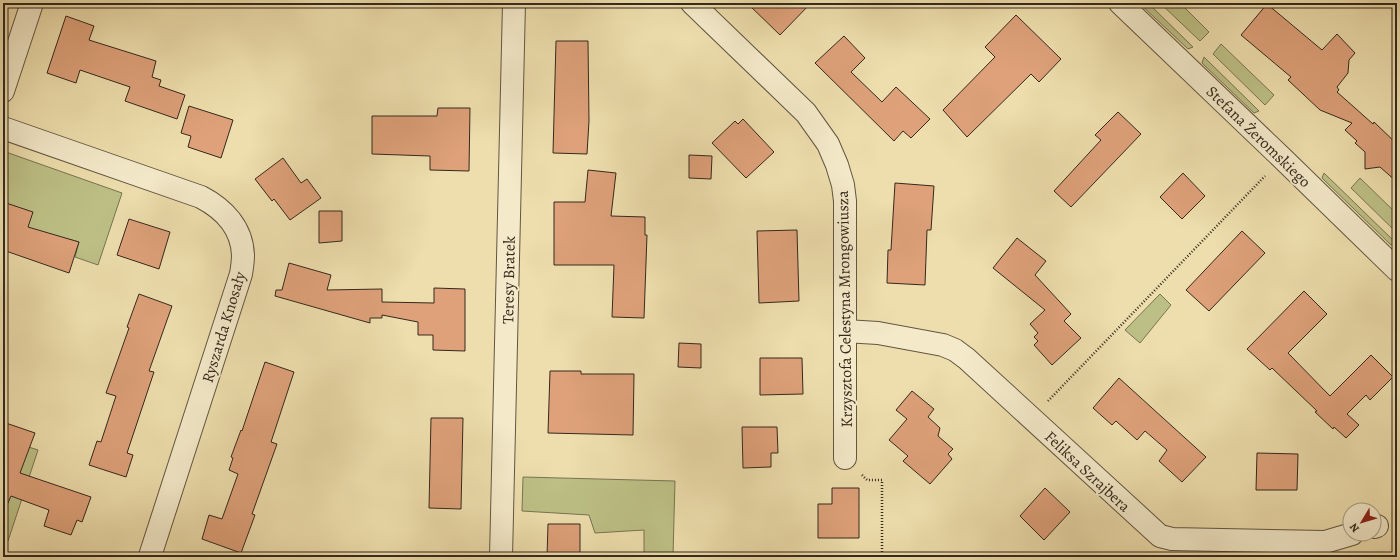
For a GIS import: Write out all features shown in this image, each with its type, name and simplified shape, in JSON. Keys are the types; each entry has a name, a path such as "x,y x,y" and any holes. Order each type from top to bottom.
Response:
{"street":[{"path":"3,91 32,3"},
{"name":"Teresy Bratek","path":"501,557 514,3"},
{"name":"Krzysztofa Celestyna Mrongowiusza","path":"692,3 806,113 828,144 837,165 845,201 845,458"},
{"name":"Stefana Żeromskiego","path":"1120,3 1397,270"},
{"name":"Ryszarda Knosały","path":"3,128 201,196 214,204 226,215 236,229 242,245 243,257 241,274 150,556"},
{"name":"Feliksa Szrajbera","path":"845,331 878,333 955,350 967,359 1160,536 1172,539 1325,542 1342,537"}],"path":[{"path":"1031,419 1282,158"},
{"path":"845,458 867,480 882,480 882,557"}],"green space":[{"path":"1139,3 1148,3 1193,47 1188,49"},
{"path":"1160,3 1180,3 1209,32 1200,41"},
{"path":"1221,44 1274,95 1265,105 1213,54"},
{"path":"1204,57 1259,111 1254,113 1202,63"},
{"path":"3,151 122,193 98,265 75,257 79,242 64,238 23,240 3,203"},
{"path":"1324,173 1395,242 1391,245 1322,178"},
{"path":"1360,178 1397,214 1397,233 1351,188"},
{"path":"1160,294 1171,305 1140,343 1125,330"},
{"path":"13,442 38,450 8,541 3,539 3,456"},
{"path":"523,477 675,481 673,556 644,555 644,530 595,533 589,515 522,511"}],"building":[{"path":"747,3 811,3 780,35"},
{"path":"1267,4 1322,50 1337,34 1355,53 1349,60 1348,73 1337,87 1339,90 1337,92 1373,124 1374,122 1397,144 1397,182 1380,167 1365,169 1365,152 1355,143 1357,141 1345,130 1352,123 1320,110 1288,80 1291,77 1241,35"},
{"path":"1016,15 1061,59 1039,82 1031,74 967,137 943,110 995,57 985,47"},
{"path":"66,16 94,26 89,40 156,61 152,77 161,80 159,86 185,95 177,119 125,101 130,87 80,70 76,83 47,73"},
{"path":"844,36 865,58 851,72 882,102 896,87 930,119 911,138 903,131 894,141 815,63"},
{"path":"556,41 588,41 589,121 587,154 553,153"},
{"path":"189,106 233,120 221,158 188,147 191,136 181,133"},
{"path":"438,108 470,108 469,171 430,170 430,156 372,154 372,116 437,116"},
{"path":"1118,112 1141,134 1071,207 1054,191 1101,140 1095,135"},
{"path":"743,119 774,152 746,178 712,143 735,121 738,124"},
{"path":"689,155 712,156 711,179 689,178"},
{"path":"283,158 301,183 307,179 321,198 290,220 274,199 272,201 255,179"},
{"path":"588,170 616,173 611,216 645,217 645,235 647,235 644,318 612,317 614,265 554,265 554,202 585,202"},
{"path":"1183,173 1205,196 1182,219 1160,197"},
{"path":"895,183 934,186 931,230 927,230 925,285 887,283 888,250 891,250"},
{"path":"3,202 33,212 28,227 79,242 69,273 3,250"},
{"path":"319,211 342,211 342,241 319,243"},
{"path":"129,219 170,232 159,269 117,255"},
{"path":"797,230 799,301 759,303 757,231"},
{"path":"1242,231 1265,253 1209,311 1186,290"},
{"path":"1017,238 1046,261 1035,275 1071,314 1064,321 1081,338 1052,365 1034,345 1038,341 1034,337 1038,333 1030,324 1045,310 993,268"},
{"path":"289,263 331,275 327,290 382,289 382,302 434,303 434,288 465,289 465,351 433,350 433,335 418,335 418,322 382,315 382,318 370,318 370,323 275,296 276,290 282,290"},
{"path":"1304,291 1327,314 1288,353 1330,396 1371,355 1393,377 1370,400 1366,395 1347,414 1359,425 1346,438 1334,427 1333,429 1315,412 1317,411 1272,368 1270,370 1247,349"},
{"path":"139,294 172,306 149,371 154,372 127,453 133,455 126,477 89,465 97,441 101,442 116,396 106,393 129,328 127,327"},
{"path":"679,343 701,344 701,368 678,367"},
{"path":"760,358 802,358 803,394 760,395"},
{"path":"265,362 294,372 271,442 277,444 252,514 255,515 241,553 202,539 209,515 222,519 238,474 229,470 233,458 231,457 241,430 242,431"},
{"path":"550,371 581,371 581,374 634,374 633,435 548,433"},
{"path":"1119,378 1206,457 1182,482 1159,461 1167,450 1145,431 1137,440 1116,421 1112,425 1093,408"},
{"path":"912,391 934,409 928,417 940,428 938,436 953,449 948,454 952,459 930,484 903,461 908,456 889,440 907,419 896,410"},
{"path":"431,418 463,418 461,509 429,508"},
{"path":"3,422 35,433 20,473 91,497 82,522 77,520 71,535 44,526 49,510 11,496 3,512"},
{"path":"742,427 777,427 778,453 771,453 771,467 743,468"},
{"path":"1257,453 1298,454 1297,490 1256,490"},
{"path":"832,488 859,488 859,538 818,538 818,504 832,504"},
{"path":"1045,488 1070,512 1044,540 1020,516"},
{"path":"548,524 580,524 580,557 547,557"}]}
